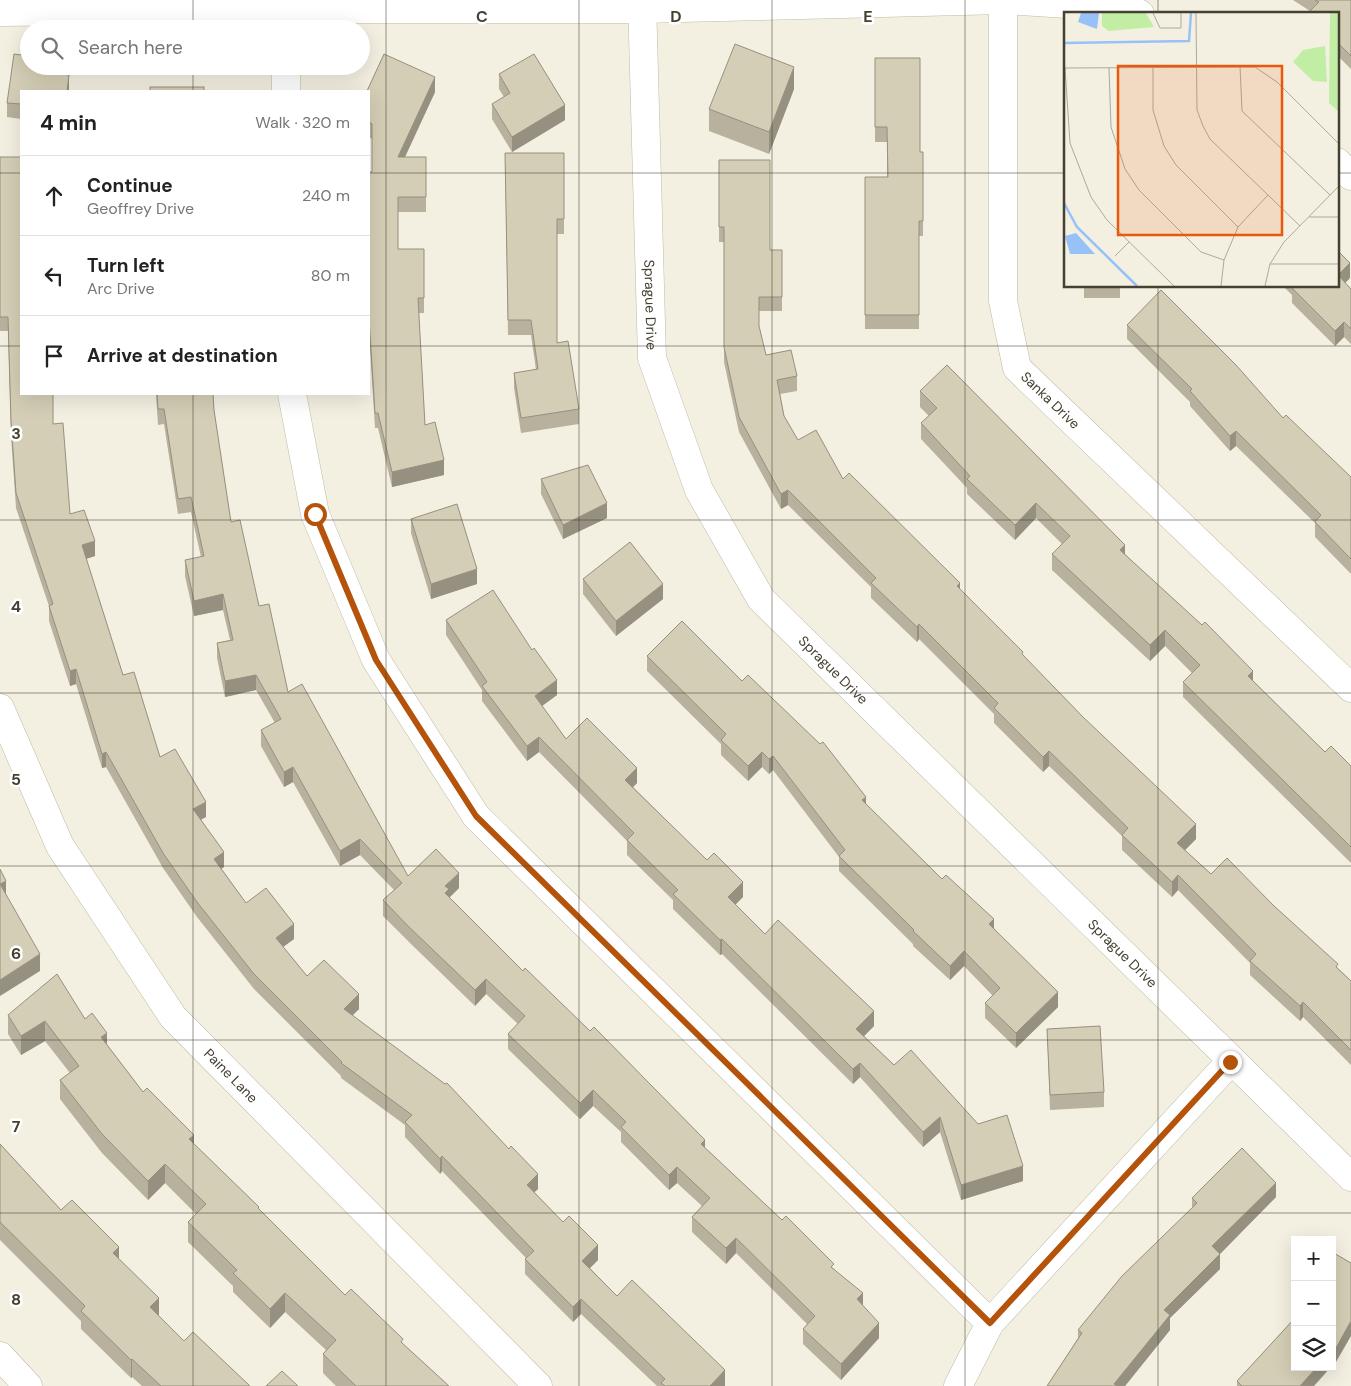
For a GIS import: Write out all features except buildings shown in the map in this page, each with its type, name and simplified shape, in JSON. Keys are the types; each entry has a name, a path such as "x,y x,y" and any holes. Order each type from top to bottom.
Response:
{"street":[{"path":"0,12 286,19 642,4 1003,0 1128,8 1136,12"},
{"name":"Sanka Drive","path":"1003,0 1003,301 1017,368 1351,688"},
{"name":"Sprague Drive","path":"642,4 652,358 699,490 761,599 1230,1062 1351,1177"},
{"path":"286,75 286,90"},
{"path":"1338,163 1351,176"},
{"path":"292,395 315,514 376,660 476,816 990,1323"},
{"name":"Paine Lane","path":"0,708 60,846 173,1017 538,1386"},
{"path":"958,1386 990,1323 1230,1062"},
{"path":"0,1356 28,1386"}],"route":[{"path":"315,514 376,660 476,816 990,1323 1230,1062"}]}
